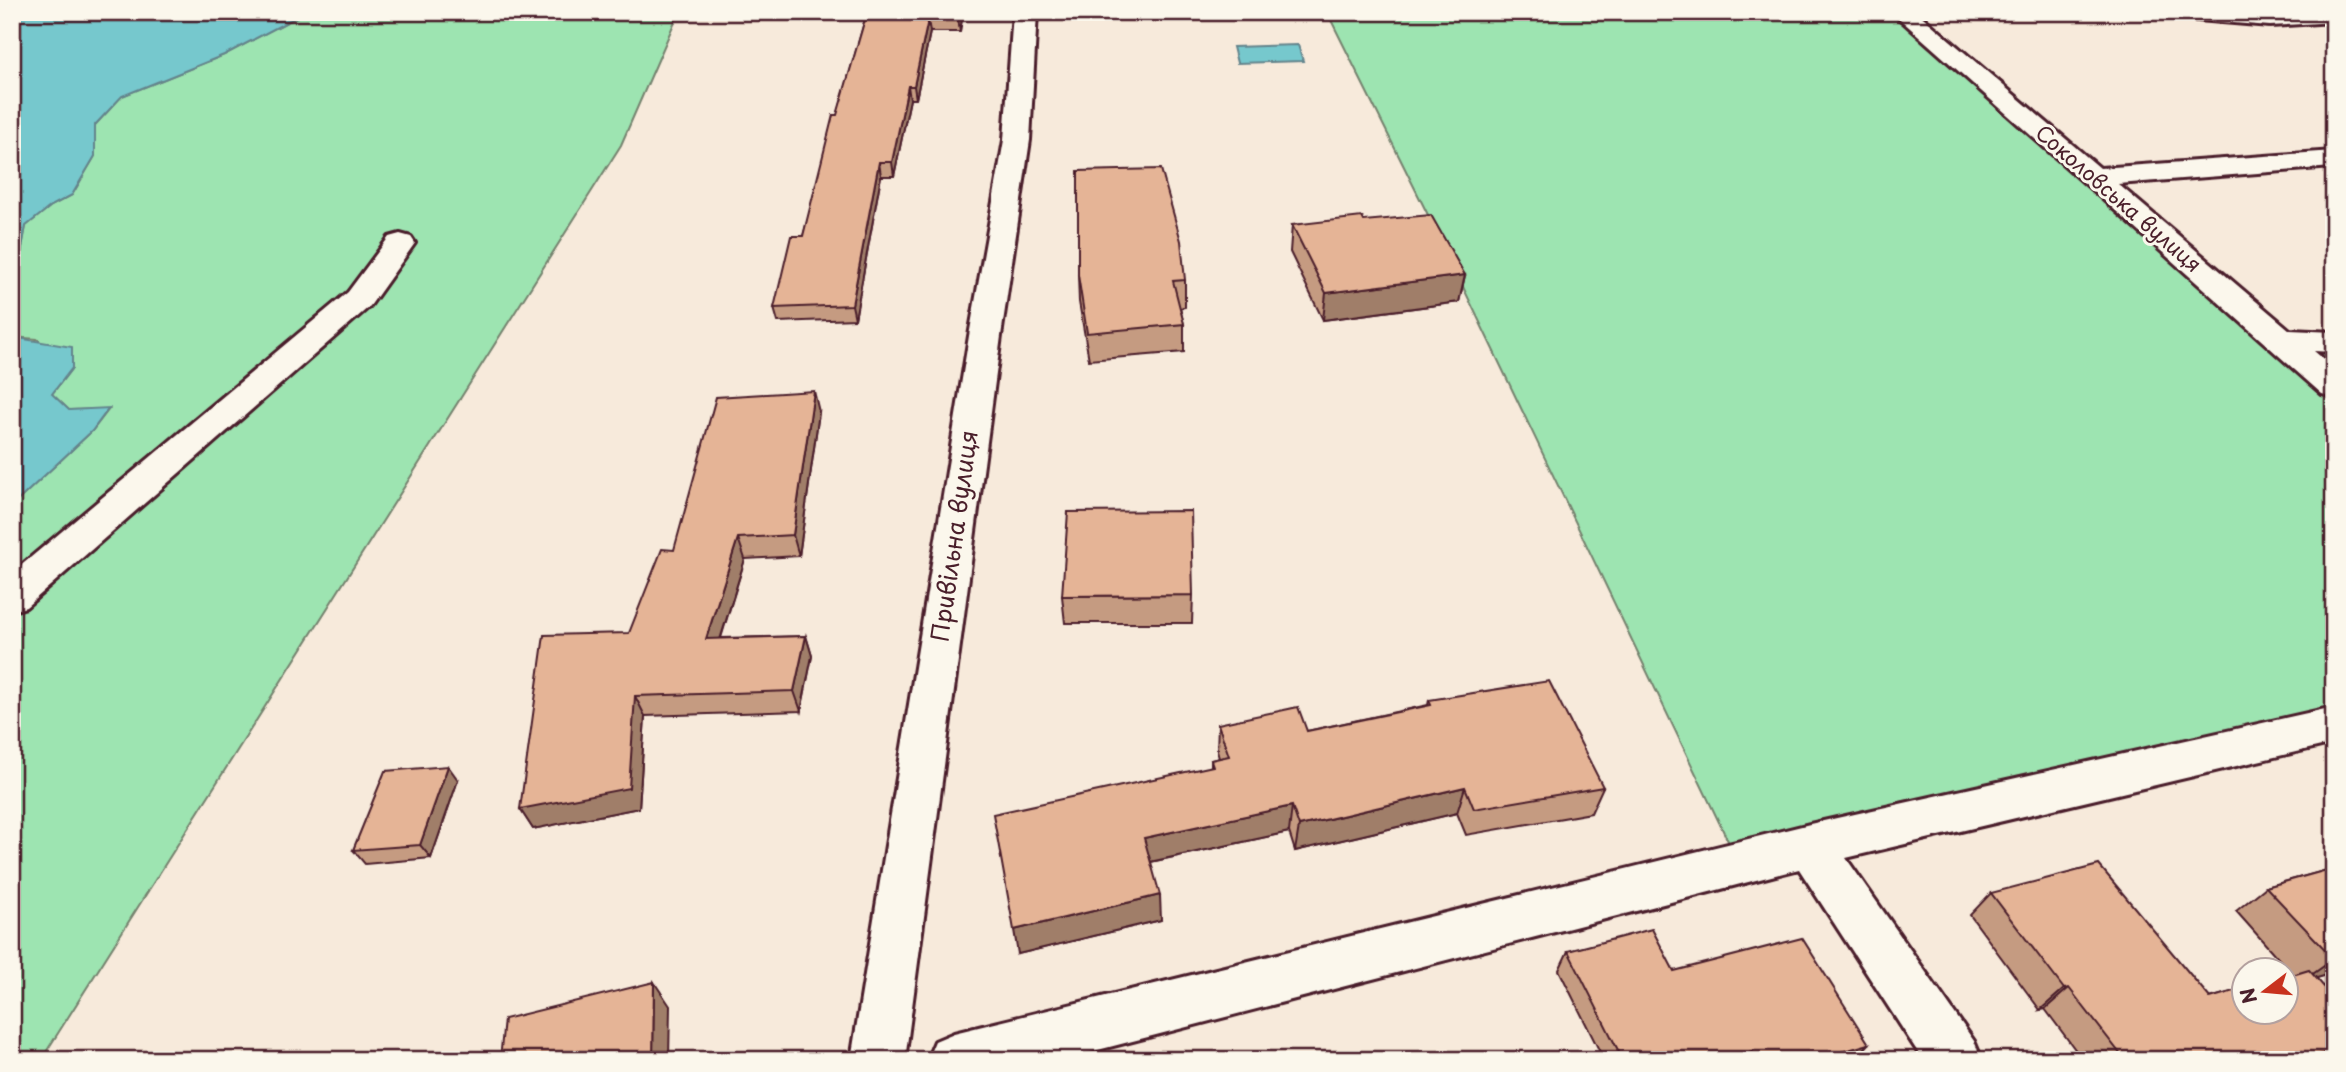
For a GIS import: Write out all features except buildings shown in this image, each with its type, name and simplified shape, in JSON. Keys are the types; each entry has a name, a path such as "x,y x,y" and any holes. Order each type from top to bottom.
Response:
{"street":[{"name":"Привільна вулиця","path":"878,1060 985,336 1017,140 1025,12"},
{"name":"Соколовська вулиця","path":"1903,12 2334,386"},
{"path":"2186,12 2270,19 2334,15"},
{"path":"2093,177 2333,159"},
{"path":"12,596 359,299 400,243"},
{"path":"2281,340 2334,342"},
{"path":"954,1060 1810,845 2334,725"},
{"path":"1810,845 1955,1060"}],"green space":[{"path":"306,12 679,12 621,145 41,1060 12,1060 12,506 92,431 109,409 69,410 52,394 72,368 37,339 12,337 12,301 26,226 51,206 72,195 95,156 95,125 122,96 224,55"},
{"path":"1327,12 1903,12 2281,340 2334,342 2334,725 1739,864 1442,243"}],"water":[{"path":"12,12 306,12 224,55 122,96 95,125 95,156 72,195 51,206 26,226 12,301"},
{"path":"1298,45 1303,61 1237,63 1233,47"},
{"path":"12,337 72,347 72,368 52,394 69,410 109,408 92,431 12,506"}]}
